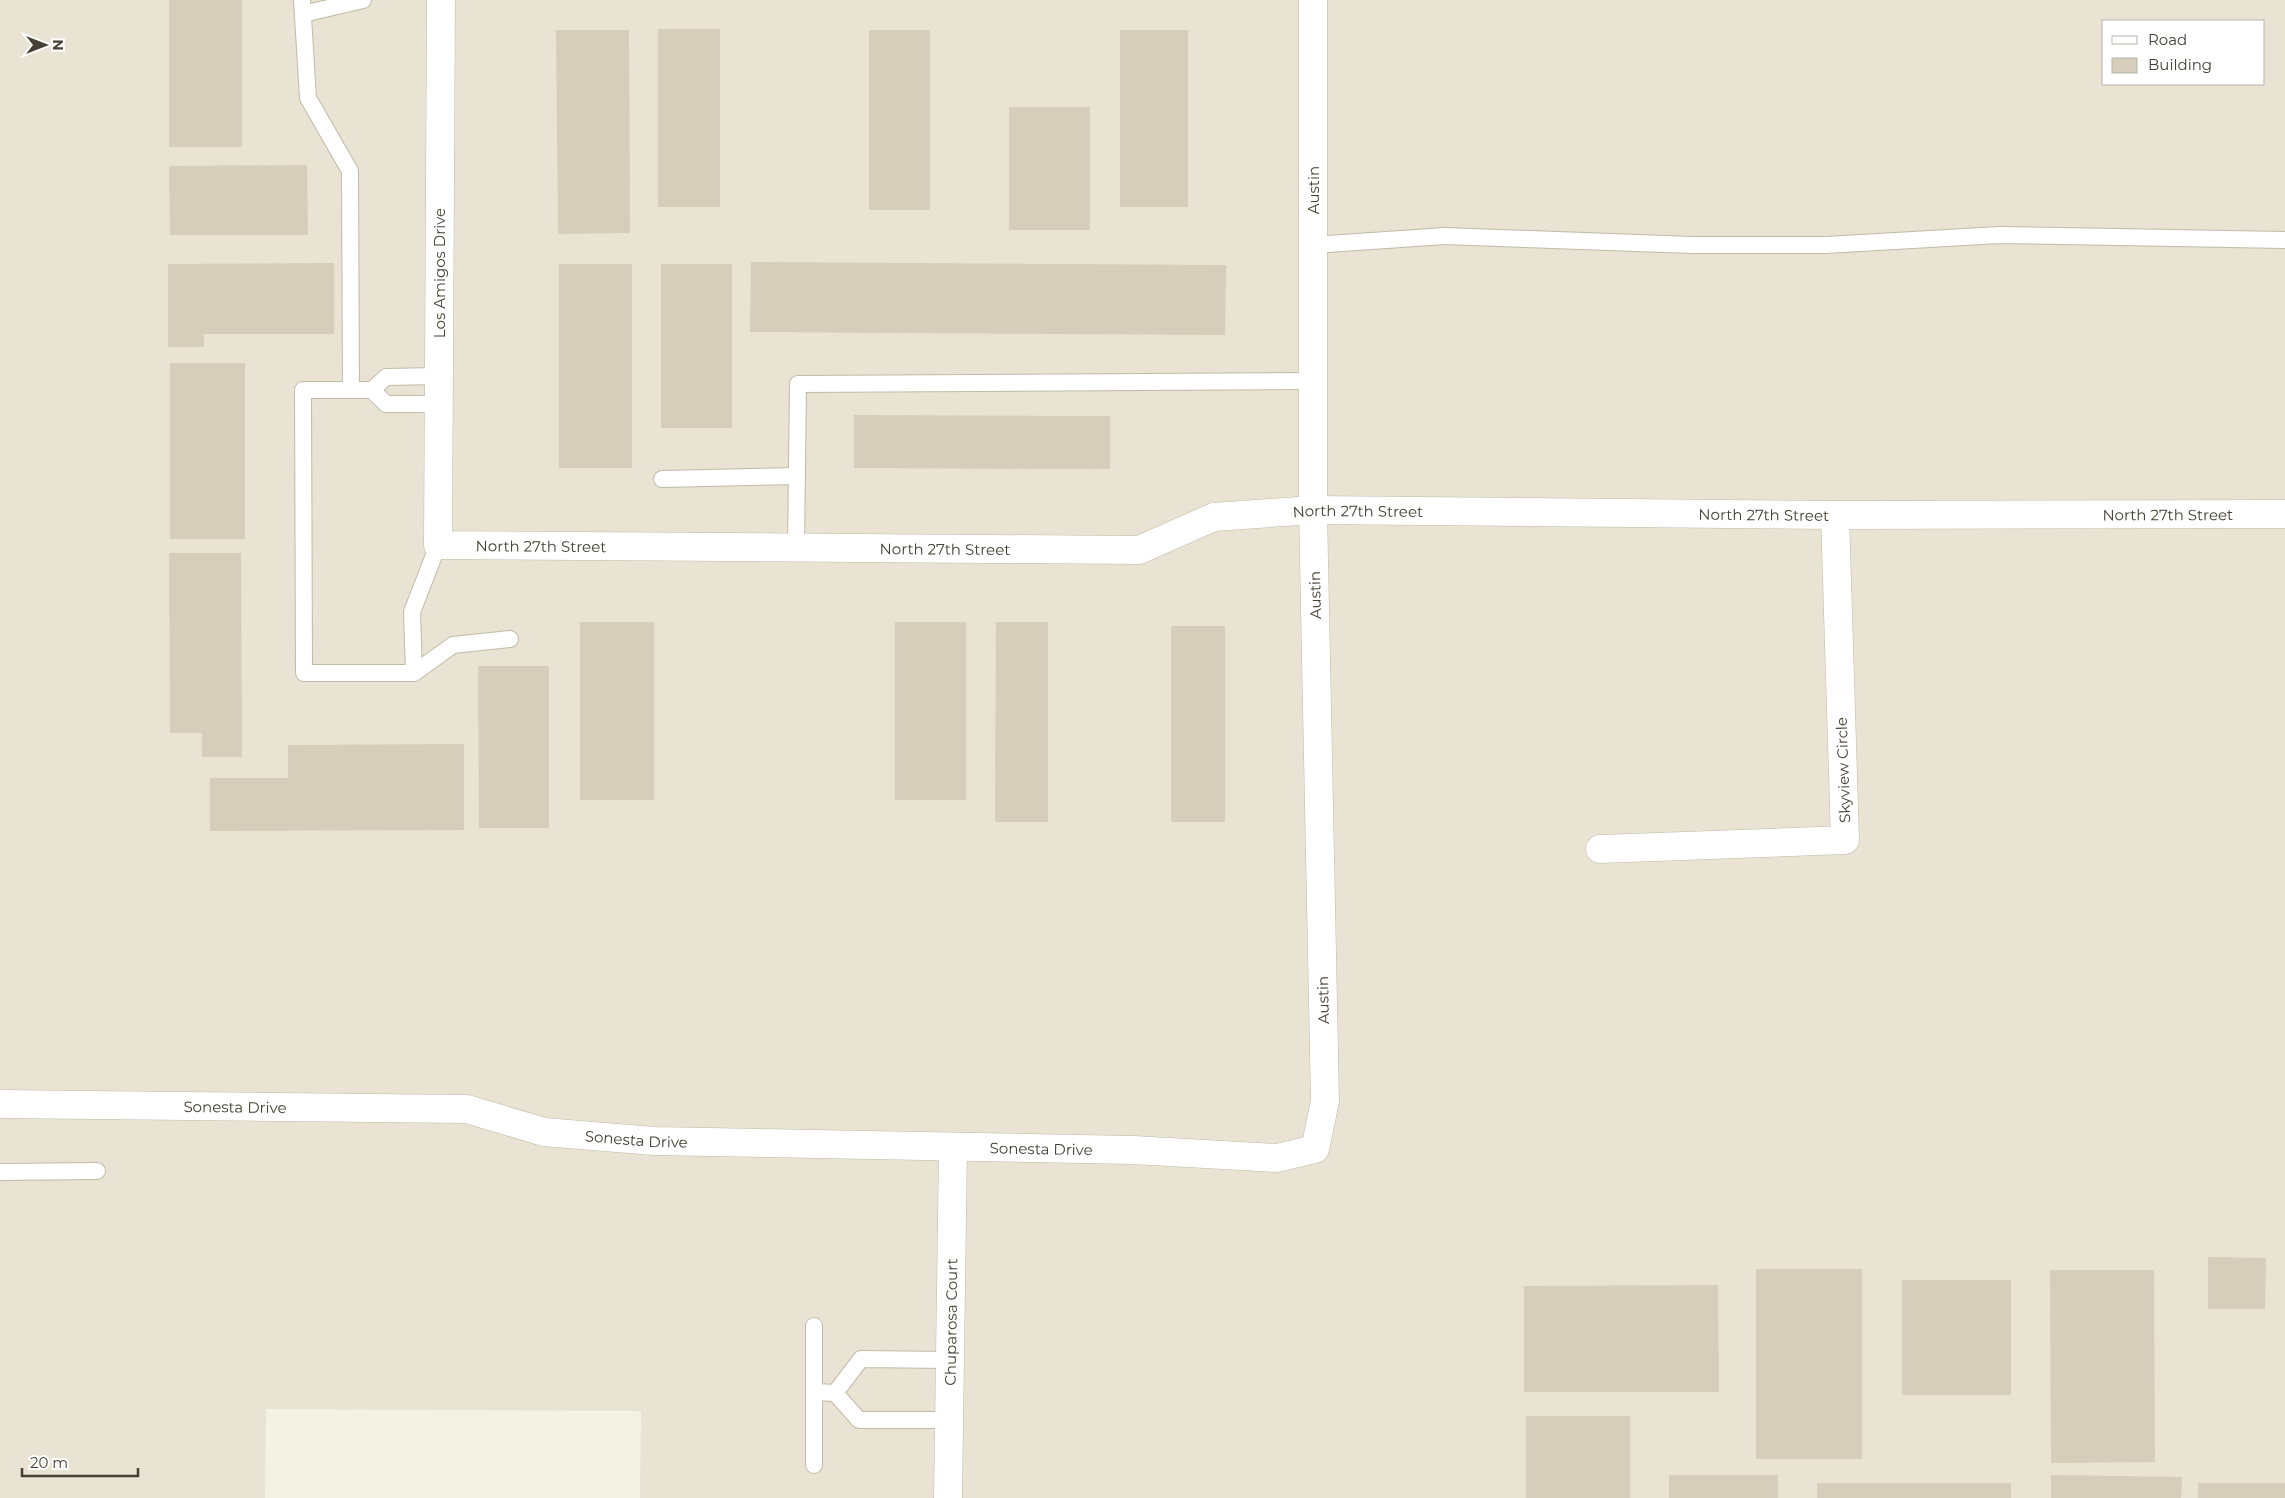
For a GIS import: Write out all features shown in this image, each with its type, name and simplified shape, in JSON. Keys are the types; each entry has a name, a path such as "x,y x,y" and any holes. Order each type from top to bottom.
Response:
{"street":[{"name":"Los Amigos Drive","path":"438,545 441,0"},
{"name":"Austin","path":"1277,1158 1315,1149 1325,1101 1313,510 1313,0"},
{"name":"North 27th Street","path":"438,545 1139,550 1214,517 1313,510 1835,516 2285,514"},
{"name":"Skyview Circle","path":"1600,849 1845,840 1835,516"},
{"name":"Sonesta Drive","path":"0,1104 466,1109 544,1132 654,1142 1133,1150 1277,1158"},
{"name":"Chuparosa Court","path":"948,1498 953,1147"}],"lane":[{"path":"351,390 350,171 308,98 302,7 363,0"},
{"path":"1313,245 1445,236 1692,245 1826,245 1999,235 2285,240"},
{"path":"439,376 386,377 372,390 302,390 304,673 414,673 453,645 510,640"},
{"path":"796,548 798,384 1313,381"},
{"path":"372,390 386,404 439,404"},
{"path":"662,479 797,476"},
{"path":"414,673 412,612 438,545"},
{"path":"0,1172 97,1171"},
{"path":"814,1326 814,1465"},
{"path":"835,1393 861,1359 949,1360"},
{"path":"815,1392 835,1393 859,1420 949,1420"}],"shaded area":[{"path":"0,0 2285,0 2285,1498 640,1498 641,1411 266,1409 265,1498 0,1498"}],"building":[{"path":"169,0 242,0 242,147 169,147"},
{"path":"658,29 720,29 720,207 658,207"},
{"path":"556,30 629,30 630,233 558,234"},
{"path":"869,30 930,30 930,210 869,210"},
{"path":"1120,30 1188,30 1188,207 1120,207"},
{"path":"1009,107 1090,107 1090,230 1009,230"},
{"path":"307,165 308,235 170,235 169,166"},
{"path":"751,262 1226,265 1225,335 750,332"},
{"path":"334,263 334,334 204,334 204,347 168,347 168,264"},
{"path":"559,264 632,264 632,468 559,468"},
{"path":"661,264 732,264 732,428 661,428"},
{"path":"170,363 245,363 245,539 170,539"},
{"path":"854,415 1110,416 1110,469 854,468"},
{"path":"169,553 241,553 242,757 202,757 202,733 170,733"},
{"path":"580,622 654,622 654,800 580,800"},
{"path":"895,622 966,622 966,800 895,800"},
{"path":"996,622 1048,622 1048,822 995,822"},
{"path":"1171,626 1225,626 1225,822 1171,822"},
{"path":"478,666 549,666 549,828 479,828"},
{"path":"464,744 464,830 210,831 210,778 288,778 288,745"},
{"path":"2208,1257 2266,1258 2265,1309 2208,1309"},
{"path":"1756,1269 1862,1269 1862,1459 1756,1459"},
{"path":"2050,1270 2154,1270 2155,1462 2051,1463"},
{"path":"1902,1280 2011,1280 2011,1395 1902,1395"},
{"path":"1718,1285 1719,1392 1524,1392 1524,1286"},
{"path":"1526,1416 1630,1416 1630,1498 1526,1498"},
{"path":"1669,1475 1778,1475 1778,1498 1669,1498"},
{"path":"2051,1475 2182,1477 2181,1498 2051,1498"},
{"path":"1817,1483 2011,1483 2011,1498 1817,1498"},
{"path":"2198,1483 2285,1483 2285,1498 2198,1498"}]}
